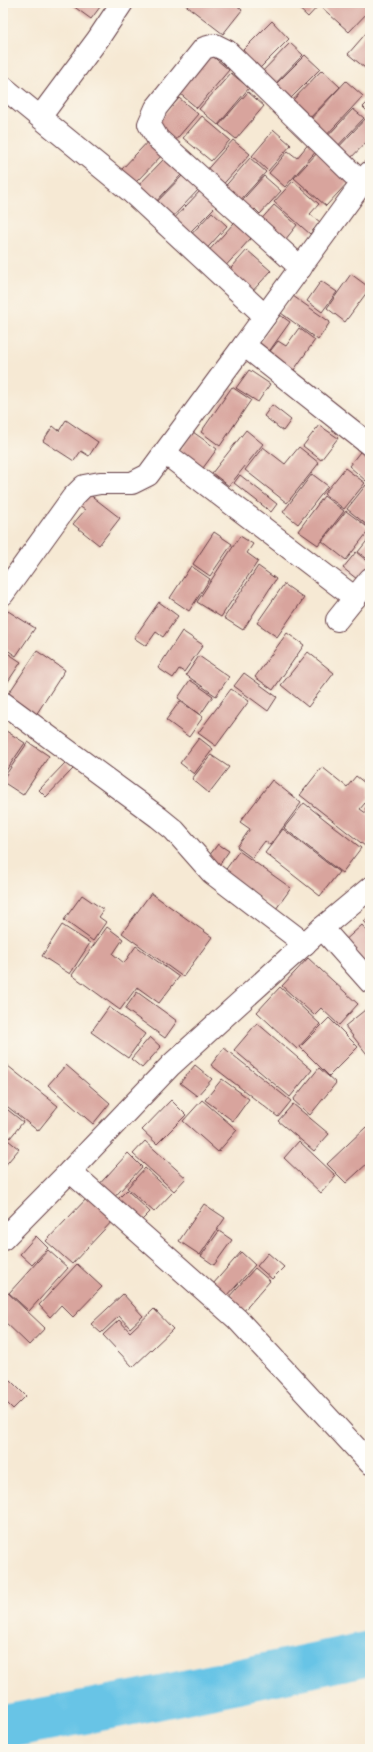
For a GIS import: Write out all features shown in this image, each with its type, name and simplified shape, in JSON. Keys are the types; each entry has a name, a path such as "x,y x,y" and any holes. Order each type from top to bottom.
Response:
{"street":[{"path":"40,117 98,39 122,3"},
{"path":"3,594 73,497 84,486 100,483 132,484 148,475 301,268 366,177 227,51 215,44 204,48 156,108 149,124 158,139 301,268"},
{"path":"3,87 128,190 265,316"},
{"path":"244,345 370,445"},
{"path":"165,453 355,598"},
{"path":"337,620 370,580"},
{"path":"3,703 158,817 178,835 212,873 304,944"},
{"path":"7,1227 70,1171 172,1064 322,928 370,888"},
{"path":"322,928 370,982"},
{"path":"70,1171 237,1319 370,1462"}],"building":[{"path":"69,3 103,3 91,19"},
{"path":"183,3 234,3 242,10 223,34"},
{"path":"293,3 370,3 370,10 349,32 319,5 308,17"},
{"path":"272,21 289,39 254,74 237,56"},
{"path":"368,31 370,33 370,72 348,54"},
{"path":"290,43 303,55 270,89 257,77"},
{"path":"210,54 229,70 197,108 178,92"},
{"path":"305,55 320,69 285,104 270,90"},
{"path":"322,70 340,87 305,123 287,106"},
{"path":"231,73 249,88 218,125 199,109"},
{"path":"346,81 363,96 323,139 306,124"},
{"path":"248,92 264,106 236,139 219,125"},
{"path":"179,98 198,114 173,143 154,127"},
{"path":"370,100 370,114 363,107"},
{"path":"353,109 364,118 333,151 323,141"},
{"path":"202,116 230,140 211,161 183,138"},
{"path":"367,117 370,120 370,138 347,162 335,151"},
{"path":"274,130 291,145 268,171 252,156"},
{"path":"153,136 167,150 135,183 121,170"},
{"path":"233,140 250,154 219,189 203,174"},
{"path":"310,142 318,149 285,187 269,173 288,151 297,158"},
{"path":"318,152 350,180 326,206 294,178"},
{"path":"165,158 182,174 150,208 133,191"},
{"path":"250,158 266,172 236,205 221,191"},
{"path":"184,174 199,189 167,223 151,208"},
{"path":"264,176 281,191 260,214 255,209 248,216 237,206"},
{"path":"293,181 319,204 310,214 320,222 310,234 274,202"},
{"path":"201,190 217,205 185,237 170,223"},
{"path":"274,205 297,225 281,245 257,224"},
{"path":"212,212 227,226 202,254 186,240"},
{"path":"234,223 251,238 221,271 204,256"},
{"path":"247,250 271,271 248,296 225,275"},
{"path":"351,274 370,288 345,322 327,308"},
{"path":"321,281 337,292 322,312 307,301"},
{"path":"293,296 330,322 318,340 281,313"},
{"path":"280,315 290,322 268,353 258,345"},
{"path":"299,328 315,340 289,377 264,359 278,341 286,346"},
{"path":"249,370 270,384 258,402 236,388"},
{"path":"232,387 251,400 220,446 201,432"},
{"path":"272,405 291,420 283,431 264,416"},
{"path":"66,420 98,442 89,456 81,451 74,461 43,441 53,426 59,431"},
{"path":"319,425 338,438 321,460 303,446"},
{"path":"246,430 263,444 229,486 212,473"},
{"path":"193,432 217,449 203,468 180,451"},
{"path":"263,447 285,464 299,447 319,463 287,503 245,470"},
{"path":"363,448 370,454 370,476 366,481 349,466"},
{"path":"345,468 365,483 344,509 324,494"},
{"path":"312,474 328,486 298,524 283,512"},
{"path":"240,475 277,504 271,512 234,483"},
{"path":"366,485 370,488 370,524 368,526 347,509"},
{"path":"89,494 120,518 99,545 73,524 85,510 79,506"},
{"path":"324,496 344,511 318,545 298,531"},
{"path":"346,511 370,529 346,560 322,541"},
{"path":"214,532 232,544 210,576 193,564"},
{"path":"240,536 253,544 247,553 258,561 221,617 197,602"},
{"path":"370,537 370,561 358,552"},
{"path":"356,552 370,563 370,573 362,583 343,568"},
{"path":"191,566 210,579 189,611 170,598"},
{"path":"258,566 276,579 243,630 224,618"},
{"path":"284,584 304,598 277,637 257,623"},
{"path":"159,602 178,616 163,637 156,632 146,646 134,638"},
{"path":"8,611 35,628 16,656 3,647 3,619"},
{"path":"182,631 203,645 184,672 179,669 173,678 158,668"},
{"path":"287,633 304,645 273,690 255,677"},
{"path":"3,650 21,662 3,689"},
{"path":"37,651 65,670 32,721 7,696"},
{"path":"308,652 334,673 308,707 281,685"},
{"path":"199,656 229,677 216,696 186,675"},
{"path":"244,673 277,697 268,711 234,686"},
{"path":"190,680 213,696 200,715 178,698"},
{"path":"231,689 249,701 216,746 198,733"},
{"path":"180,701 203,717 189,737 166,720"},
{"path":"3,729 25,743 3,775"},
{"path":"199,738 213,749 194,774 180,763"},
{"path":"28,742 49,756 23,795 3,782 3,779"},
{"path":"211,755 229,767 209,793 192,779"},
{"path":"66,762 73,769 46,797 39,790"},
{"path":"322,767 347,787 356,776 370,787 370,797 360,809 370,816 370,840 365,846 300,795"},
{"path":"272,780 301,803 270,845 265,841 252,858 237,847 250,829 240,822"},
{"path":"304,803 361,848 342,873 284,828"},
{"path":"370,803 370,814 365,809"},
{"path":"283,829 339,872 320,896 265,853"},
{"path":"218,844 229,851 217,868 206,860"},
{"path":"239,851 291,888 276,909 224,872"},
{"path":"151,893 212,937 183,977 122,933"},
{"path":"82,895 104,910 99,917 106,922 93,941 64,920"},
{"path":"370,917 370,928 364,921"},
{"path":"62,925 90,943 70,974 42,956"},
{"path":"362,925 370,934 370,974 342,943"},
{"path":"107,927 123,939 113,954 124,963 136,946 179,977 159,1003 137,987 120,1010 72,975"},
{"path":"308,958 358,1004 339,1025 321,1008 314,1015 282,986"},
{"path":"280,987 320,1024 297,1049 257,1012"},
{"path":"137,992 177,1021 165,1038 125,1009"},
{"path":"370,1006 370,1058 345,1026"},
{"path":"109,1007 145,1034 128,1058 91,1032"},
{"path":"329,1018 358,1047 329,1076 300,1047"},
{"path":"257,1023 312,1070 290,1097 234,1050"},
{"path":"150,1037 161,1047 142,1068 131,1059"},
{"path":"224,1048 291,1101 278,1117 211,1065"},
{"path":"3,1062 58,1106 38,1131 3,1103"},
{"path":"66,1065 110,1103 93,1124 48,1085"},
{"path":"195,1065 212,1079 197,1096 180,1083"},
{"path":"319,1068 336,1083 310,1115 293,1100"},
{"path":"222,1079 249,1099 233,1121 205,1100"},
{"path":"171,1100 186,1115 157,1144 142,1130"},
{"path":"202,1100 237,1130 218,1152 183,1121"},
{"path":"293,1104 329,1134 314,1151 278,1121"},
{"path":"3,1106 23,1122 10,1138 3,1132"},
{"path":"366,1127 370,1131 370,1161 346,1183 327,1164"},
{"path":"3,1136 19,1149 3,1168"},
{"path":"145,1141 186,1178 174,1191 133,1154"},
{"path":"299,1141 336,1176 321,1193 284,1158"},
{"path":"128,1153 142,1167 109,1203 95,1189"},
{"path":"145,1168 172,1193 154,1212 127,1188"},
{"path":"127,1190 150,1212 139,1223 116,1201"},
{"path":"90,1195 115,1218 72,1264 46,1241"},
{"path":"204,1204 225,1218 200,1255 179,1241"},
{"path":"219,1231 232,1240 214,1265 201,1256"},
{"path":"36,1236 48,1248 32,1265 20,1254"},
{"path":"48,1250 68,1268 29,1311 9,1293"},
{"path":"241,1252 255,1265 227,1296 213,1284"},
{"path":"268,1253 284,1267 272,1279 257,1266"},
{"path":"77,1264 102,1287 73,1317 61,1305 50,1317 39,1305"},
{"path":"255,1268 270,1281 242,1313 227,1299"},
{"path":"7,1292 45,1328 29,1345 3,1320 3,1296"},
{"path":"123,1294 143,1316 130,1328 119,1316 101,1333 91,1324"},
{"path":"154,1309 173,1329 133,1367 103,1335 119,1320 130,1332"},
{"path":"3,1373 26,1396 13,1409 3,1399"}],"waterway":[{"path":"3,1727 142,1701 370,1653"}]}
